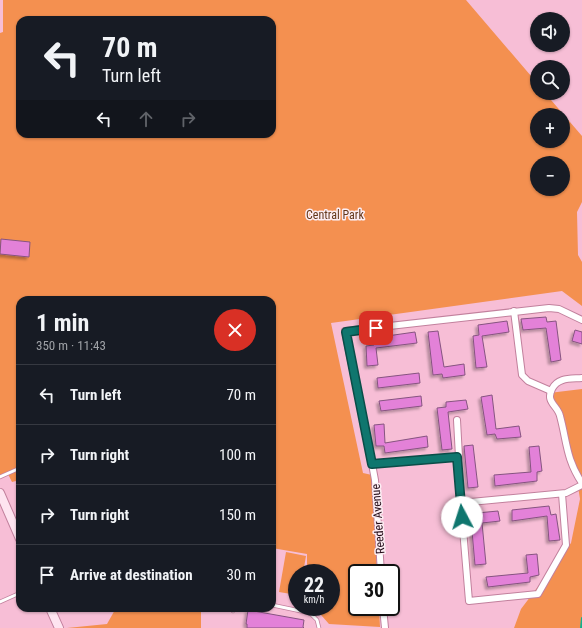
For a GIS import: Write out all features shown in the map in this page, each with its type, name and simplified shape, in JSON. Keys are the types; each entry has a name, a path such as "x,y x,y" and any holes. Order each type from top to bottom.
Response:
{"street":[{"path":"551,391 528,381 522,375 514,311 552,308 559,309 582,320"},
{"name":"Reeder Avenue","path":"380,564 375,480 346,332 514,311"},
{"path":"460,502 562,494 582,484 567,452 560,414 551,402 551,391 560,380 582,378"},
{"path":"457,420 459,457 457,457 469,601 538,594 566,545 562,494"},
{"path":"372,464 457,457"},
{"path":"0,494 2,505 16,531"},
{"path":"52,612 59,628"},
{"path":"384,616 384,628"}],"lane":[{"path":"0,477 16,470"},
{"path":"0,602 16,595"},
{"path":"276,606 310,613 317,620 319,628"}],"green space":[{"name":"Central Park","path":"3,0 466,0 530,75 530,100 551,100 558,108 530,108 530,148 570,148 570,122 582,136 582,202 577,212 578,255 582,262 582,306 562,291 331,323 363,473 372,475 377,564 348,564 348,616 379,616 380,627 329,624 322,616 340,616 340,564 307,564 307,554 276,549 276,296 16,296 16,481 12,482 7,472 0,475 0,33 3,32"},
{"path":"582,389 582,628 514,628 521,609 571,543 580,499 576,474 549,393"},
{"path":"286,552 306,556 305,564 288,564 288,594 279,592"},
{"path":"114,612 201,612 201,628 67,628 107,624"}],"building":[{"path":"1,239 30,242 29,257 0,254"},
{"path":"546,317 547,322 556,321 561,360 551,362 546,328 523,330 521,319"},
{"path":"507,321 509,332 482,336 487,367 476,368 473,336 479,335 478,325"},
{"path":"575,330 582,332 582,344 572,341"},
{"path":"438,331 444,367 464,364 465,375 443,378 442,374 433,375 428,332"},
{"path":"415,332 417,343 376,348 378,365 367,366 366,346 374,345 373,338"},
{"path":"419,373 420,383 378,388 377,378"},
{"path":"492,395 496,429 519,426 521,437 497,439 495,434 487,435 481,397"},
{"path":"421,396 422,406 381,411 379,401"},
{"path":"466,400 468,409 448,412 452,449 442,450 437,408 446,407 446,402"},
{"path":"384,424 385,443 427,436 428,447 385,453 384,446 376,446 374,425"},
{"path":"473,445 478,487 468,488 464,446"},
{"path":"539,446 542,471 537,472 537,481 495,486 494,475 531,472 529,447"},
{"path":"549,506 551,515 556,514 560,540 549,541 547,516 512,521 512,510"},
{"path":"498,511 500,521 482,523 486,564 475,565 471,520 478,520 477,513"},
{"path":"537,554 539,575 530,577 530,582 488,587 486,577 528,573 526,555"},
{"path":"248,612 259,612 304,620 304,628 247,628"}],"waterway":[{"path":"581,628 582,618"}],"route":[{"path":"376,328 346,332 372,464 457,457 462,517"}]}
